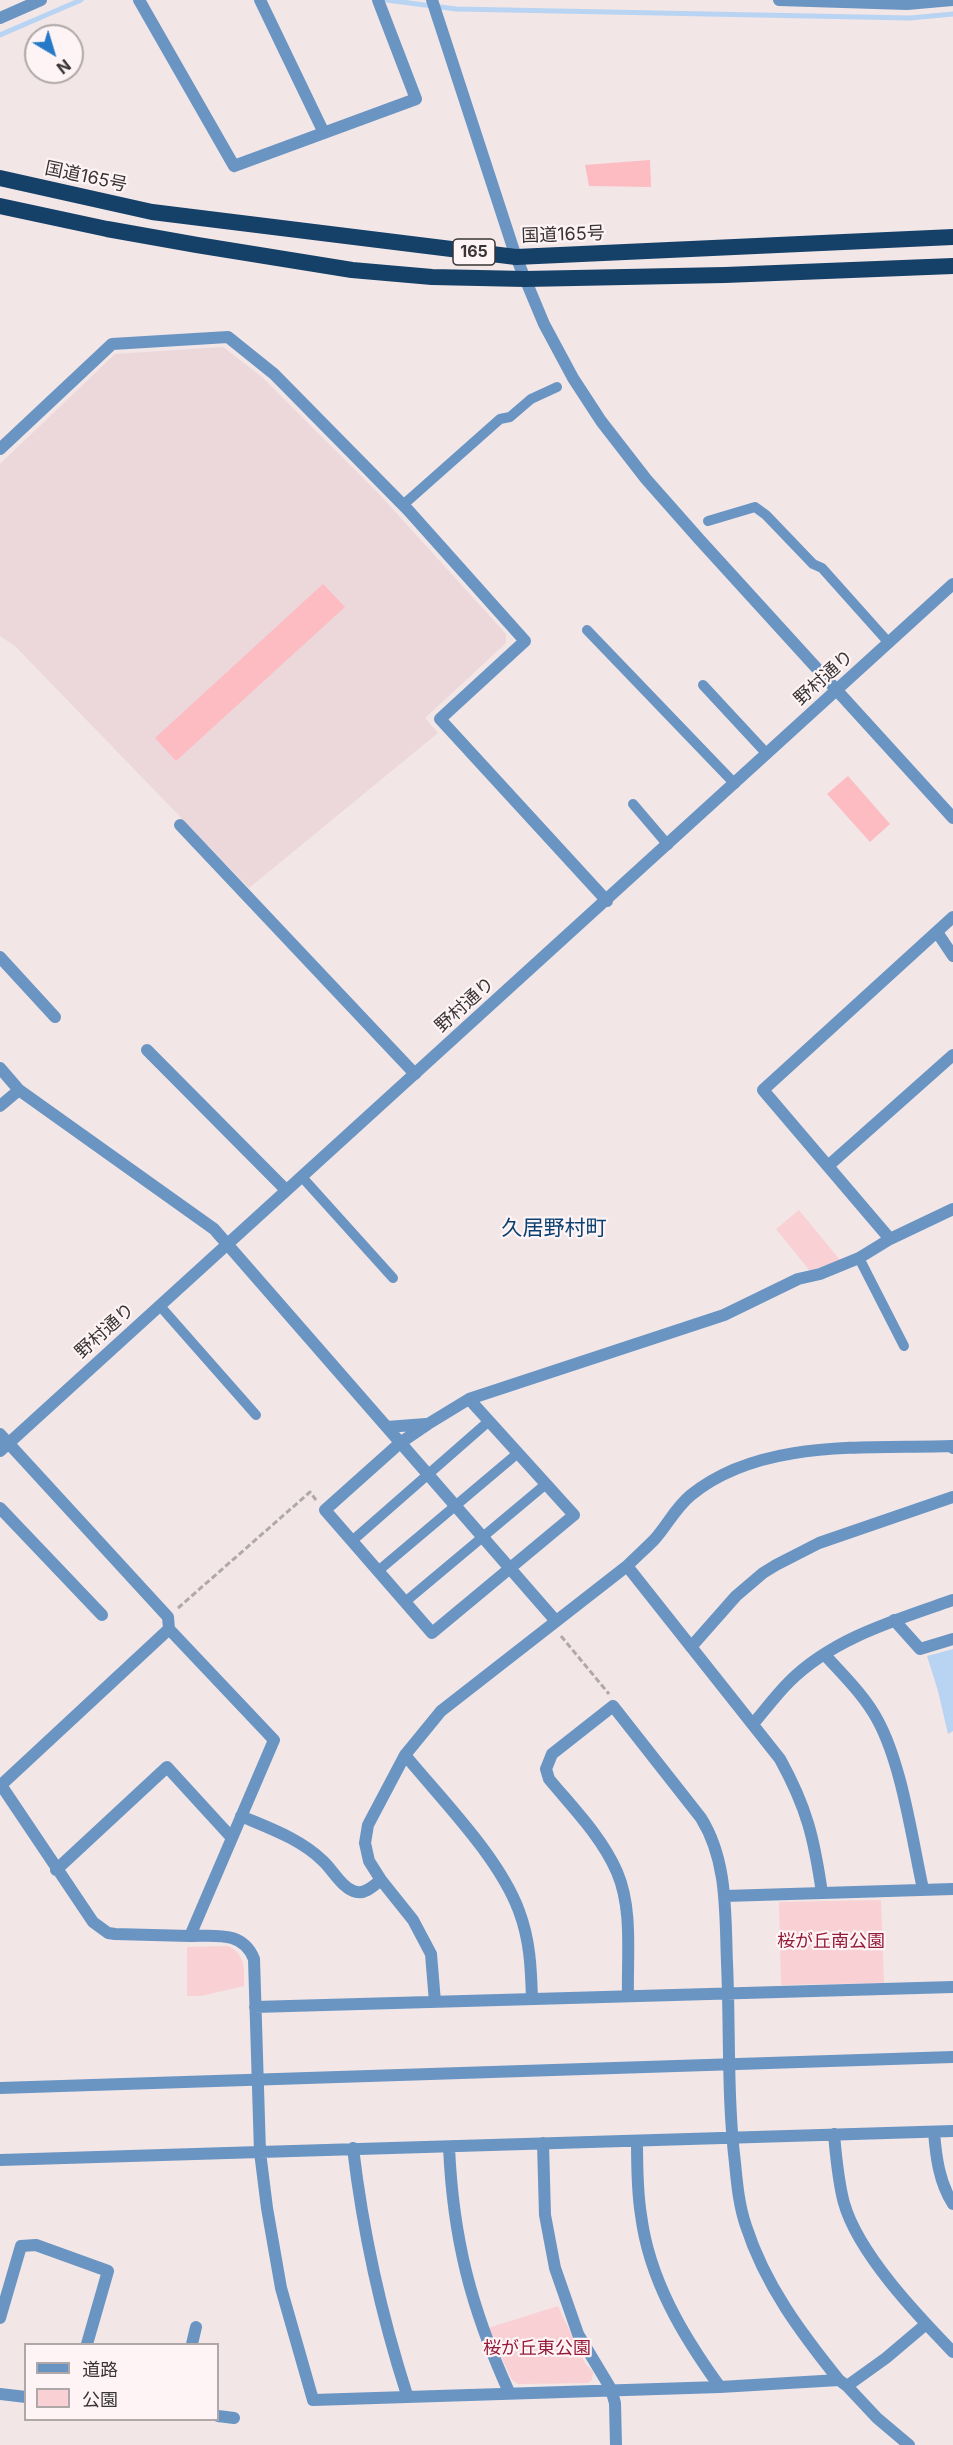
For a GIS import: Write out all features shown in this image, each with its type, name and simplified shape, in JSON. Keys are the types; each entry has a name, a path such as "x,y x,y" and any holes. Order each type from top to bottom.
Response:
{"highway":[{"name":"国道165号","path":"0,178 152,212 516,257 953,237"},
{"name":"165","path":"0,206 107,229 352,270 432,277 525,279 725,275 953,266"}],"street":[{"path":"0,18 41,0"},
{"path":"139,0 234,166 416,99 380,4"},
{"path":"260,0 324,133"},
{"path":"432,0 516,257 544,324 573,378 601,421 646,478 953,818"},
{"path":"779,0 953,0"},
{"path":"0,448 112,344 228,338 274,374 403,505 525,641 440,719 607,901"},
{"name":"野村通り","path":"3,1443 160,1306 953,584"},
{"path":"180,825 415,1074"},
{"path":"890,1239 763,1090 953,918"},
{"path":"937,932 953,956"},
{"path":"0,957 55,1017"},
{"path":"147,1050 286,1190"},
{"path":"828,1166 953,1054"},
{"path":"0,1068 19,1090 214,1229 509,1569 551,1624"},
{"path":"0,1106 19,1090"},
{"path":"469,1399 574,1515 432,1633 325,1510 400,1443 469,1399 724,1315 798,1279 820,1274 859,1258 890,1239 953,1209"},
{"path":"387,1428 428,1424"},
{"path":"3,1443 274,1740 190,1936"},
{"path":"435,2002 431,1954 413,1920 369,1861 365,1834 405,1755 441,1711 627,1566 655,1539 669,1518 689,1497 722,1474 764,1458 800,1451 952,1446 953,1448"},
{"path":"691,1647 736,1596 776,1565 819,1543 953,1497"},
{"path":"0,1508 102,1615"},
{"path":"627,1566 780,1759 808,1818 815,1844 822,1893"},
{"path":"753,1724 790,1680 825,1655 876,1627 953,1600"},
{"path":"894,1620 920,1649 953,1640"},
{"path":"168,1623 1,1785 93,1922 108,1933 228,1936 241,1940 254,1959 260,2152 267,2208 282,2288 313,2400 407,2395 843,2383 886,2358 925,2325"},
{"path":"825,1655 865,1701 885,1734 895,1761 923,1889"},
{"path":"628,1995 626,1907 617,1873 596,1838 547,1773 548,1760 552,1754 613,1706 709,1830 718,1856 725,1896 732,2138 738,2194 745,2224 757,2256 799,2330 843,2383 877,2418 909,2445"},
{"path":"405,1755 497,1867 509,1889 519,1912 529,1948 532,1998"},
{"path":"56,1870 167,1767 232,1838"},
{"path":"241,1816 287,1836 322,1859 350,1890 358,1893 364,1892 381,1880"},
{"path":"725,1896 953,1889"},
{"path":"255,2007 953,1987"},
{"path":"0,2088 953,2057"},
{"path":"0,2160 953,2131"},
{"path":"934,2132 941,2177 953,2204"},
{"path":"834,2134 844,2204 854,2230 871,2256 925,2325 953,2352"},
{"path":"637,2141 641,2217 657,2276 678,2322 720,2387"},
{"path":"543,2144 546,2224 561,2290 578,2334 611,2389 615,2403 616,2445"},
{"path":"449,2147 451,2196 457,2238 469,2289 490,2350 509,2392"},
{"path":"353,2148 363,2221 380,2306 407,2395"},
{"path":"0,2318 21,2246 36,2245 108,2271 87,2343"},
{"path":"192,2343 196,2327"},
{"path":"0,2394 24,2397"},
{"path":"219,2416 234,2418"}],"lane":[{"path":"403,505 500,419 510,417 531,399 557,387"},
{"path":"708,521 755,507 766,515 813,564 822,568 889,643"},
{"path":"587,630 735,784"},
{"path":"703,685 767,754"},
{"path":"633,804 668,845"},
{"path":"302,1177 393,1278"},
{"path":"859,1258 904,1346"},
{"path":"160,1306 256,1415"},
{"path":"352,1541 489,1421"},
{"path":"378,1571 518,1453"},
{"path":"405,1602 546,1484"}],"path":[{"path":"168,1623 310,1492 325,1510"},
{"path":"551,1624 613,1699 613,1706"}],"shaded area":[{"path":"223,347 262,377 379,494 506,634 506,643 425,718 438,733 249,888 15,646 0,636 0,464 115,354"}],"green space":[{"path":"799,1210 840,1260 810,1271 776,1229"},
{"name":"桜が丘南公園","path":"881,1900 884,1983 781,1985 779,1902"},
{"path":"228,1946 238,1954 243,1963 244,1986 201,1996 187,1996 187,1947"},
{"name":"桜が丘東公園","path":"558,2306 585,2363 593,2372 592,2380 588,2383 518,2384 512,2380 488,2328"}],"water":[{"path":"953,1649 953,1731 948,1734 927,1656"}],"building":[{"path":"650,160 651,187 589,186 585,165"},
{"path":"323,584 345,607 176,761 155,738"},
{"path":"848,776 890,824 870,842 827,794"}],"waterway":[{"path":"0,35 81,0"},
{"path":"386,0 456,9 910,18 953,14"}],"district":[{"name":"久居野村町","path":"554,1229"}]}
